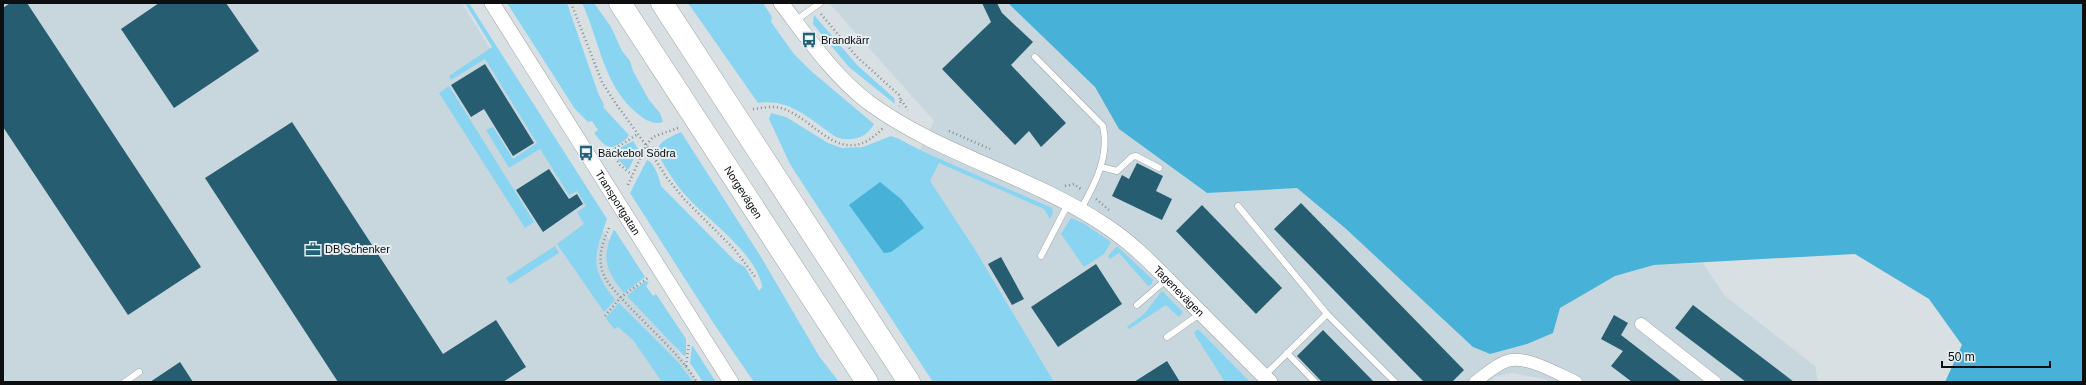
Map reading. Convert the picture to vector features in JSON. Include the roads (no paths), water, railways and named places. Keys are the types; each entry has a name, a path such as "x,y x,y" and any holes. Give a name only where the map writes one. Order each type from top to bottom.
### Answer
{"highway":[{"name":"Norgevägen","path":"620,3 867,382"},
{"path":"662,3 909,382"}],"street":[{"name":"Transportgatan","path":"492,3 731,382"},
{"name":"Tagenevägen","path":"781,3 828,64 854,90 891,118 947,148 1075,206 1117,233 1167,279 1267,379"},
{"path":"1641,324 1715,382"},
{"path":"1475,382 1496,367 1508,361 1540,365 1576,382"}],"lane":[{"path":"795,21 817,5"},
{"path":"1035,57 1104,126 1106,137 1101,167 1091,191 1075,206 1041,256"},
{"path":"1101,167 1118,171 1132,157 1136,156 1159,168"},
{"path":"1238,206 1326,314 1395,382"},
{"path":"1137,305 1167,279"},
{"path":"1167,337 1201,313"},
{"path":"1267,379 1287,353 1326,314"},
{"path":"1287,353 1315,382"},
{"path":"125,382 139,372"}],"place":[{"name":"Brandkärr","path":"809,40"},
{"name":"Bäckebol Södra","path":"586,153"},
{"name":"DB Schenker","path":"313,249"}]}
